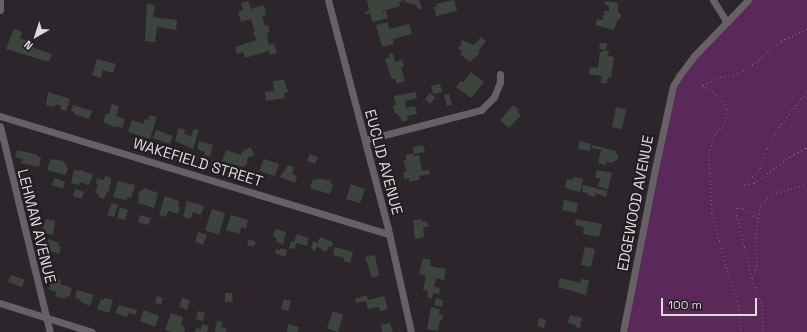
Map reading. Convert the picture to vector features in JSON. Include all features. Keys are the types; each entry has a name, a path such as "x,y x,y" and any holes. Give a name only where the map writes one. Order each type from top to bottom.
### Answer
{"street":[{"path":"0,0 0,10"},
{"name":"EUCLID AVENUE","path":"328,0 389,234 411,332"},
{"path":"713,0 727,22"},
{"name":"EDGEWOOD AVENUE","path":"623,332 667,109 677,80 694,56 748,0"},
{"path":"365,140 481,110 494,97 500,82 500,74"},
{"name":"WAKEFIELD STREET","path":"0,116 389,234"},
{"name":"LEHMAN AVENUE","path":"0,126 50,332"},
{"path":"0,303 92,332"}],"path":[{"path":"741,332 739,305 729,278 712,213 709,152 714,137 725,121 727,109 720,97 702,85 720,77 746,70 777,44 807,29"},
{"path":"807,92 777,130 767,148 759,171 744,184 745,186 754,183 794,154 807,147"},
{"path":"752,279 757,266 757,218 761,204 765,198 776,192 807,184"},
{"path":"757,218 742,208 737,208 736,211 752,279 762,305 763,332"}],"shaded area":[{"path":"749,0 807,0 807,332 624,332 679,76"}],"building":[{"path":"367,0 402,0 403,2 399,2 400,6 382,11 386,11 388,18 373,22 370,15 372,13 365,14 365,12 369,11"},
{"path":"405,0 419,0 422,8 419,10 416,5 404,2"},
{"path":"454,0 457,11 436,16 434,7 437,7 436,4"},
{"path":"248,1 251,9 264,5 266,15 262,16 265,26 268,25 270,32 267,33 267,38 269,45 274,44 277,53 270,55 269,51 245,58 243,52 237,54 235,47 257,40 253,33 255,32 251,19 241,22 238,12 243,10 241,3"},
{"path":"605,1 618,3 618,13 621,13 620,20 618,19 614,30 596,25 597,19 603,20 604,11 609,11 609,6 605,5"},
{"path":"147,4 155,5 153,17 177,20 176,30 157,27 155,42 145,41"},
{"path":"388,22 389,29 409,24 412,34 393,39 394,44 382,47 376,25"},
{"path":"14,29 22,32 20,38 32,43 34,48 52,54 49,62 6,49"},
{"path":"481,37 486,41 479,50 479,54 470,62 460,54 462,52 458,48 462,44 460,43 462,40 474,45"},
{"path":"600,43 607,43 606,50 599,49"},
{"path":"603,50 609,51 608,56 614,57 611,77 608,77 607,83 601,83 602,76 589,74 590,67 598,68 600,52 603,52"},
{"path":"393,53 395,62 402,60 404,66 401,67 405,81 397,84 395,78 392,79 385,59 390,57 389,54"},
{"path":"97,59 116,64 113,73 103,70 101,78 92,75"},
{"path":"471,72 484,82 471,98 456,87 461,81 463,82"},
{"path":"284,80 288,92 284,93 285,98 266,101 265,92 274,91 273,81"},
{"path":"440,84 442,92 433,94 431,86"},
{"path":"48,92 70,99 66,111 60,109 61,106 56,104 55,107 46,105"},
{"path":"416,92 417,98 405,101 406,108 415,106 417,114 407,116 408,120 402,122 400,116 398,116 398,113 395,114 393,106 396,105 394,96"},
{"path":"430,93 435,98 430,104 425,99"},
{"path":"449,94 452,105 447,106 444,95"},
{"path":"112,104 119,106 116,116 125,119 122,128 114,127 103,122 106,114 109,114"},
{"path":"73,105 92,111 89,119 74,114 75,112 71,111"},
{"path":"513,105 519,110 517,112 521,115 509,128 500,120"},
{"path":"616,107 626,109 622,129 612,127"},
{"path":"150,115 157,117 150,139 128,132 132,120 143,124 145,119 148,120"},
{"path":"179,128 185,130 184,134 191,136 194,129 199,130 193,149 175,141"},
{"path":"156,130 173,136 170,144 153,138"},
{"path":"199,141 213,145 210,156 204,155 205,152 197,149"},
{"path":"579,141 591,144 590,151 578,149"},
{"path":"423,145 425,152 414,154 413,147"},
{"path":"592,145 616,151 615,154 618,154 617,161 613,161 613,163 606,162 606,165 598,163 601,150 592,148"},
{"path":"250,147 255,155 248,158 246,166 244,165 243,167 222,161 226,150 241,155 242,152"},
{"path":"17,150 38,155 37,156 41,158 39,167 21,163 23,159 15,157"},
{"path":"413,153 413,156 419,155 422,171 429,170 430,174 419,176 420,180 409,182 409,178 404,179 403,172 407,171 403,160 406,160 406,155"},
{"path":"310,154 318,157 315,164 307,161"},
{"path":"51,159 64,161 64,163 67,164 66,167 68,168 66,175 47,170"},
{"path":"264,159 279,164 275,176 259,171"},
{"path":"288,165 294,167 292,174 297,176 295,183 280,177"},
{"path":"74,170 81,170 93,175 89,185 80,182 79,185 71,183"},
{"path":"597,170 612,173 608,189 598,187 600,178 595,178"},
{"path":"105,176 111,178 109,192 107,192 104,199 98,197 99,194 95,193 98,185 96,183 97,178 104,180"},
{"path":"573,177 583,179 580,192 565,188 567,179 573,180"},
{"path":"54,178 65,182 63,189 52,185"},
{"path":"318,178 331,181 331,184 333,185 330,194 310,188 313,179 317,180"},
{"path":"118,181 135,185 131,198 127,197 126,200 113,197"},
{"path":"32,182 35,195 27,197 24,184"},
{"path":"351,184 365,189 360,203 346,199"},
{"path":"583,185 607,191 606,197 595,193 595,197 587,195 588,193 582,192"},
{"path":"144,188 158,193 154,208 138,203 139,191 142,191"},
{"path":"75,189 84,192 82,199 73,196"},
{"path":"165,196 179,201 178,206 180,207 178,214 168,211 166,217 159,215"},
{"path":"564,200 578,203 576,213 562,210"},
{"path":"187,201 204,206 201,215 193,212 191,219 183,217"},
{"path":"112,203 118,205 114,217 107,215"},
{"path":"120,207 128,210 125,220 117,218"},
{"path":"212,209 225,213 219,235 205,230"},
{"path":"140,215 151,218 148,225 138,222"},
{"path":"231,215 248,220 246,229 241,227 240,234 226,230"},
{"path":"46,219 55,221 53,235 43,232 43,226"},
{"path":"422,219 422,222 427,221 428,227 423,227 424,237 415,239 413,220"},
{"path":"576,219 602,224 599,237 583,234 584,227 575,225"},
{"path":"275,229 286,232 283,244 276,242 277,238 273,237"},
{"path":"198,232 207,235 203,245 195,242"},
{"path":"297,234 309,238 307,246 296,243 295,249 289,248 291,241 294,242"},
{"path":"320,237 333,242 332,247 329,246 326,252 317,246 315,251 311,249 313,241 318,243"},
{"path":"48,239 59,243 58,246 61,247 59,254 47,250"},
{"path":"249,239 256,242 254,247 247,245"},
{"path":"335,247 353,252 350,263 344,261 344,258 333,255"},
{"path":"585,247 595,249 591,267 581,265"},
{"path":"280,248 287,250 285,257 275,253 276,249 280,250"},
{"path":"375,255 379,276 372,278 365,257"},
{"path":"423,258 431,260 430,266 446,269 444,280 436,278 434,287 440,288 439,294 433,293 432,299 427,297 428,291 423,290 426,276 419,274"},
{"path":"11,275 25,280 22,287 8,282"},
{"path":"53,277 61,280 60,284 72,288 69,297 66,296 65,299 55,296 57,292 49,289"},
{"path":"560,278 581,283 581,279 589,280 586,295 558,287"},
{"path":"77,290 94,295 90,306 75,298"},
{"path":"225,293 232,293 233,302 225,302"},
{"path":"367,295 368,300 384,296 388,309 380,311 379,307 368,309 366,301 356,303 355,299"},
{"path":"157,296 163,298 161,305 155,303"},
{"path":"104,298 113,300 109,313 97,309 101,299 104,300"},
{"path":"182,298 190,300 187,310 179,307"},
{"path":"436,298 443,300 442,307 434,305"},
{"path":"284,299 291,301 288,311 281,309"},
{"path":"119,305 137,310 135,315 128,313 127,317 115,313"},
{"path":"431,307 440,309 439,314 443,315 442,321 440,320 438,331 427,329"},
{"path":"144,310 159,316 155,327 140,321"},
{"path":"198,311 205,313 203,321 196,319"},
{"path":"333,311 343,315 338,332 327,328"},
{"path":"171,313 183,317 181,324 185,328 184,332 172,332 165,330"},
{"path":"570,315 582,318 580,328 576,327 576,325 568,323"},
{"path":"539,318 546,320 544,328 537,326"},
{"path":"217,321 223,322 221,327 227,329 226,332 215,332"},
{"path":"390,323 393,332 382,332 381,325"},
{"path":"202,324 209,326 207,332 195,332 196,328 201,329"},
{"path":"288,324 299,327 297,332 287,332"}]}
